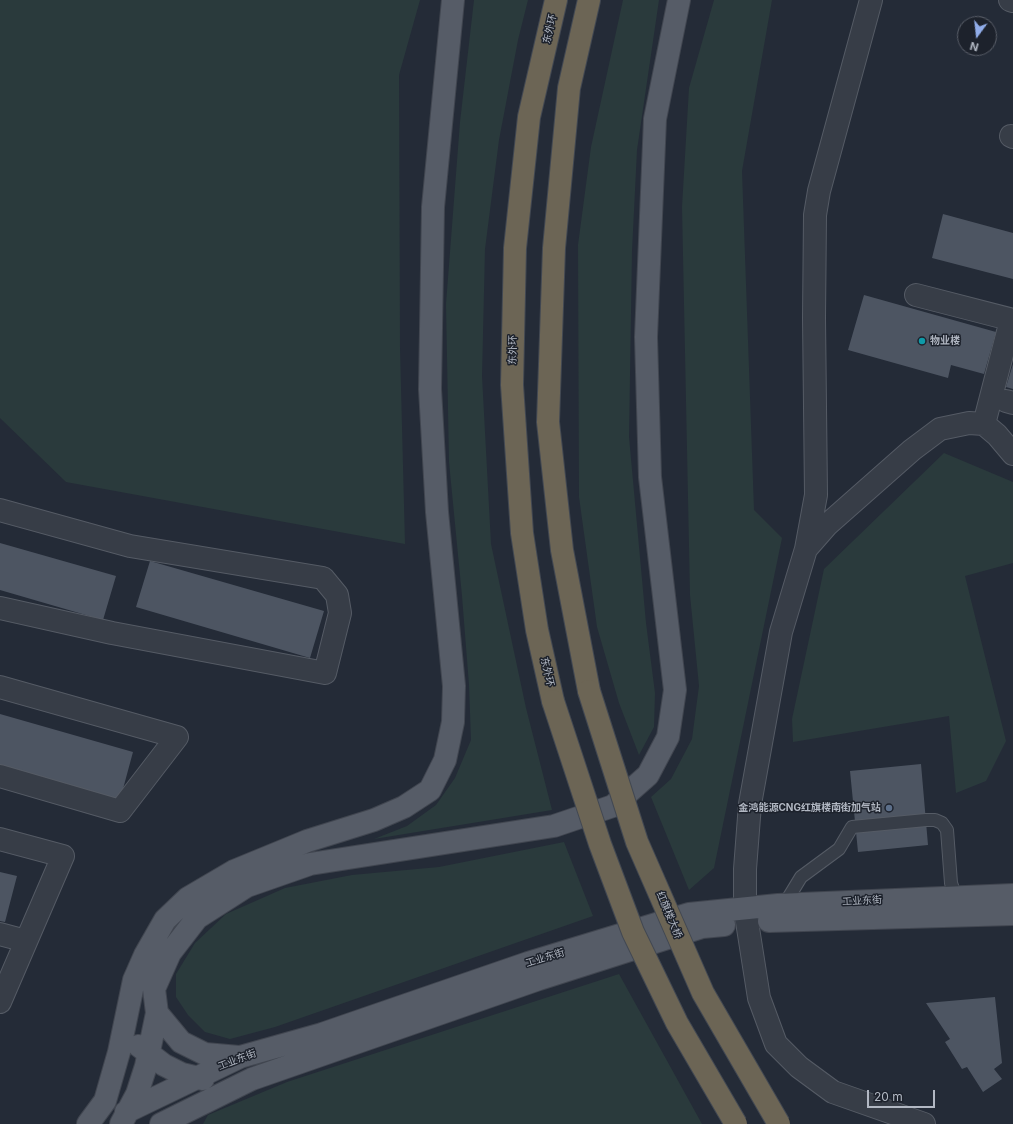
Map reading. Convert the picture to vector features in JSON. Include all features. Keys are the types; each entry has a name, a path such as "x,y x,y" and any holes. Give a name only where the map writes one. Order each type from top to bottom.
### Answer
{"highway":[{"name":"东外环","path":"556,0 528,125 515,248 512,385 522,533 537,630 553,701 600,844 633,932 677,1023 736,1124"},
{"name":"红旗楼大桥","path":"589,0 569,88 554,240 548,422 562,550 589,691 637,842 703,993 779,1124"}],"main road":[{"path":"88,1124 105,1101 126,1022 134,980 145,956 166,920 188,898 234,871 307,841 374,820 404,806 430,790 445,760 453,722 454,686 437,512 430,389 433,207 453,0"},
{"path":"126,1117 137,1094 149,1055 157,1013 154,989 170,953 197,918 247,886 310,864 554,826 613,806 648,775 668,737 675,690 650,477 646,337 655,119 679,0"},
{"name":"工业东街","path":"161,1124 252,1079 539,979 702,927 784,905 1013,895"},
{"name":"工业东街","path":"100,1124 126,1117 240,1057 322,1034 528,963 690,914 746,916 782,920 1013,914"},
{"path":"157,1013 181,1042 205,1054 240,1057"},
{"path":"126,1022 136,1043 149,1055 182,1074 252,1079"},
{"path":"161,1124 180,1097 204,1075"},
{"path":"183,1124 199,1104"}],"street":[{"path":"871,0 819,191 815,215 814,318 816,495 806,549 781,632 750,804 745,869 746,916 759,998 776,1044 799,1067 833,1092 924,1124"},
{"path":"916,295 1012,320 984,424"},
{"path":"806,549 827,525 912,450 940,429 969,423 984,424 997,435 1013,454"},
{"path":"0,510 130,546 323,578 337,595 340,613 325,673 112,633 0,608"},
{"path":"0,687 177,738 120,811 0,776"},
{"path":"0,839 63,856 0,1002"},
{"path":"0,934 26,941"}],"lane":[{"path":"784,905 801,877 839,849 852,827 926,820 935,820 942,823 947,830 951,883 954,892 962,897"}],"shaded area":[{"path":"0,0 420,0 399,75 400,348 405,544 66,482 0,418"},
{"path":"474,0 528,0 518,40 499,140 485,249 482,376 491,544 526,708 552,810 374,839 407,826 436,805 455,778 471,740 469,685 462,596 449,462 446,304 460,122"},
{"path":"623,0 659,0 637,150 632,251 629,437 646,623 655,693 654,727 639,755 619,703 597,627 579,497 578,245 591,147"},
{"path":"714,0 772,0 742,171 754,510 782,538 714,868 689,890 651,797 671,779 692,739 699,686 690,595 682,207 689,88"},
{"path":"944,453 1013,482 1013,563 965,576 1006,741 986,781 956,793 949,716 793,742 792,719 824,569"},
{"path":"564,842 593,916 275,1027 230,1039 205,1032 188,1015 176,997 176,974 195,943 226,914 285,888 352,875 439,867"},
{"path":"619,974 702,1124 203,1124 208,1115 287,1082"}],"building":[{"path":"943,214 1013,233 1013,279 932,258"},
{"name":"物业楼","path":"864,295 996,332 984,374 951,365 948,378 848,350"},
{"path":"1013,364 1013,389 1006,387"},
{"path":"0,543 116,576 103,620 0,590"},
{"path":"150,561 324,611 310,658 136,607"},
{"path":"0,714 133,752 120,800 0,765"},
{"path":"921,764 928,845 858,852 850,771"},
{"path":"0,872 17,876 5,922 0,921"},
{"path":"995,997 1002,1063 994,1069 1002,1079 983,1092 967,1067 962,1069 945,1042 950,1039 926,1003"}],"place":[{"name":"物业楼","path":"922,341"},
{"name":"金鸿能源CNG红旗楼南街加气站","path":"889,808"}]}
